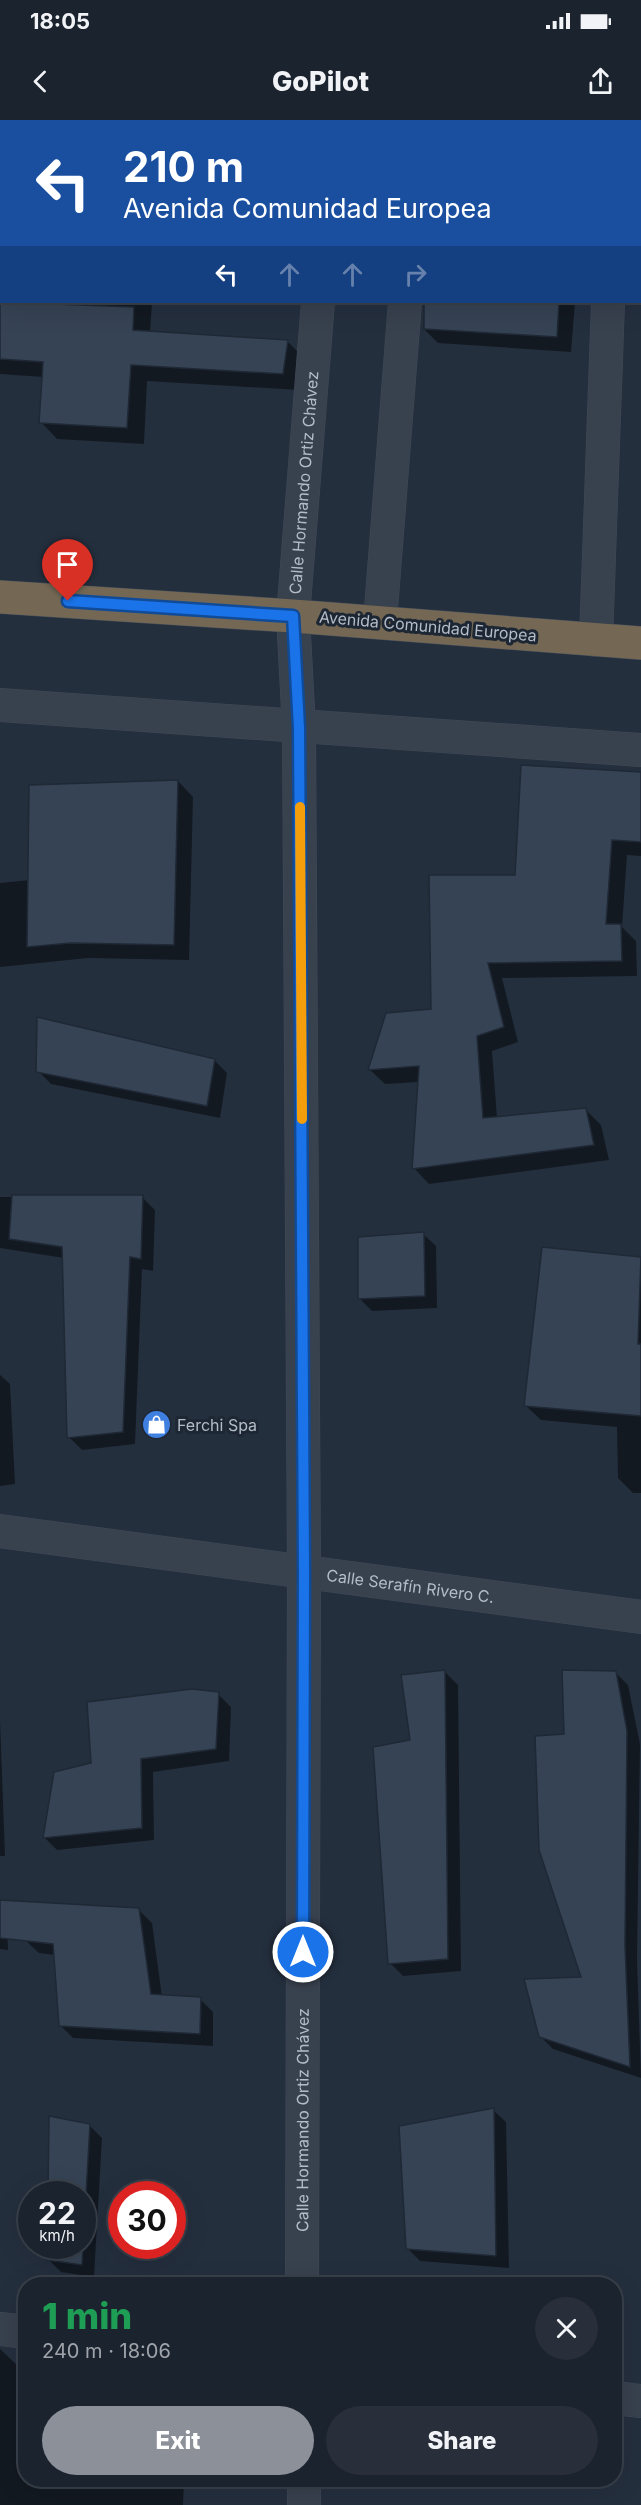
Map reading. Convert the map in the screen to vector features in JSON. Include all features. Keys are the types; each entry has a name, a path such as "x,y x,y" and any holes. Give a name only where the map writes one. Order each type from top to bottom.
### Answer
{"highway":[{"name":"Avenida Comunidad Europea","path":"0,597 380,622 641,643"}],"street":[{"name":"Calle Hormando Ortiz Chávez","path":"302,2277 304,1572 299,728 293,616 318,303"},
{"path":"380,622 405,303"},
{"path":"596,640 608,303"},
{"path":"0,705 299,728 641,750"},
{"name":"Calle Serafín Rivero C.","path":"0,1531 641,1617"},
{"path":"0,2329 18,2331"},
{"path":"622,2399 641,2401"},
{"path":"304,2487 304,2505"}],"building":[{"path":"0,303 134,307 133,330 288,340 283,374 131,365 127,428 39,423 43,362 0,359"},
{"path":"424,303 559,303 557,337 424,329"},
{"path":"521,765 641,772 641,842 612,840 606,924 621,924 622,961 488,963 504,1027 477,1036 483,1118 586,1108 594,1145 412,1169 419,1066 368,1070 386,1013 431,1009 429,875 515,875"},
{"path":"178,780 174,945 71,943 27,947 29,785"},
{"path":"37,1017 215,1059 207,1106 36,1072"},
{"path":"12,1195 143,1195 141,1259 130,1257 123,1432 67,1438 62,1247 9,1239"},
{"path":"424,1232 425,1296 358,1299 358,1237"},
{"path":"542,1247 641,1257 638,1344 641,1344 641,1416 524,1406"},
{"path":"445,1670 448,1959 388,1964 373,1747 410,1740 401,1675"},
{"path":"562,1670 616,1671 627,1731 625,1946 630,2067 539,2037 524,1979 581,1977 539,1850 535,1736 564,1734"},
{"path":"192,1689 219,1692 216,1749 141,1759 142,1828 43,1838 54,1772 91,1763 87,1702"},
{"path":"0,1900 139,1908 151,1994 201,1997 200,2034 59,2026 53,1944 0,1938"},
{"path":"494,2108 496,2256 406,2249 399,2126"},
{"path":"49,2116 90,2124 87,2181 48,2181"},
{"path":"82,2259 82,2265 47,2260"}],"slow traffic":[{"path":"300,807 302,1119"}],"place":[{"name":"Ferchi Spa","path":"156,1425"}],"route":[{"path":"68,601 293,616 299,728 304,1572 303,1952"}]}
